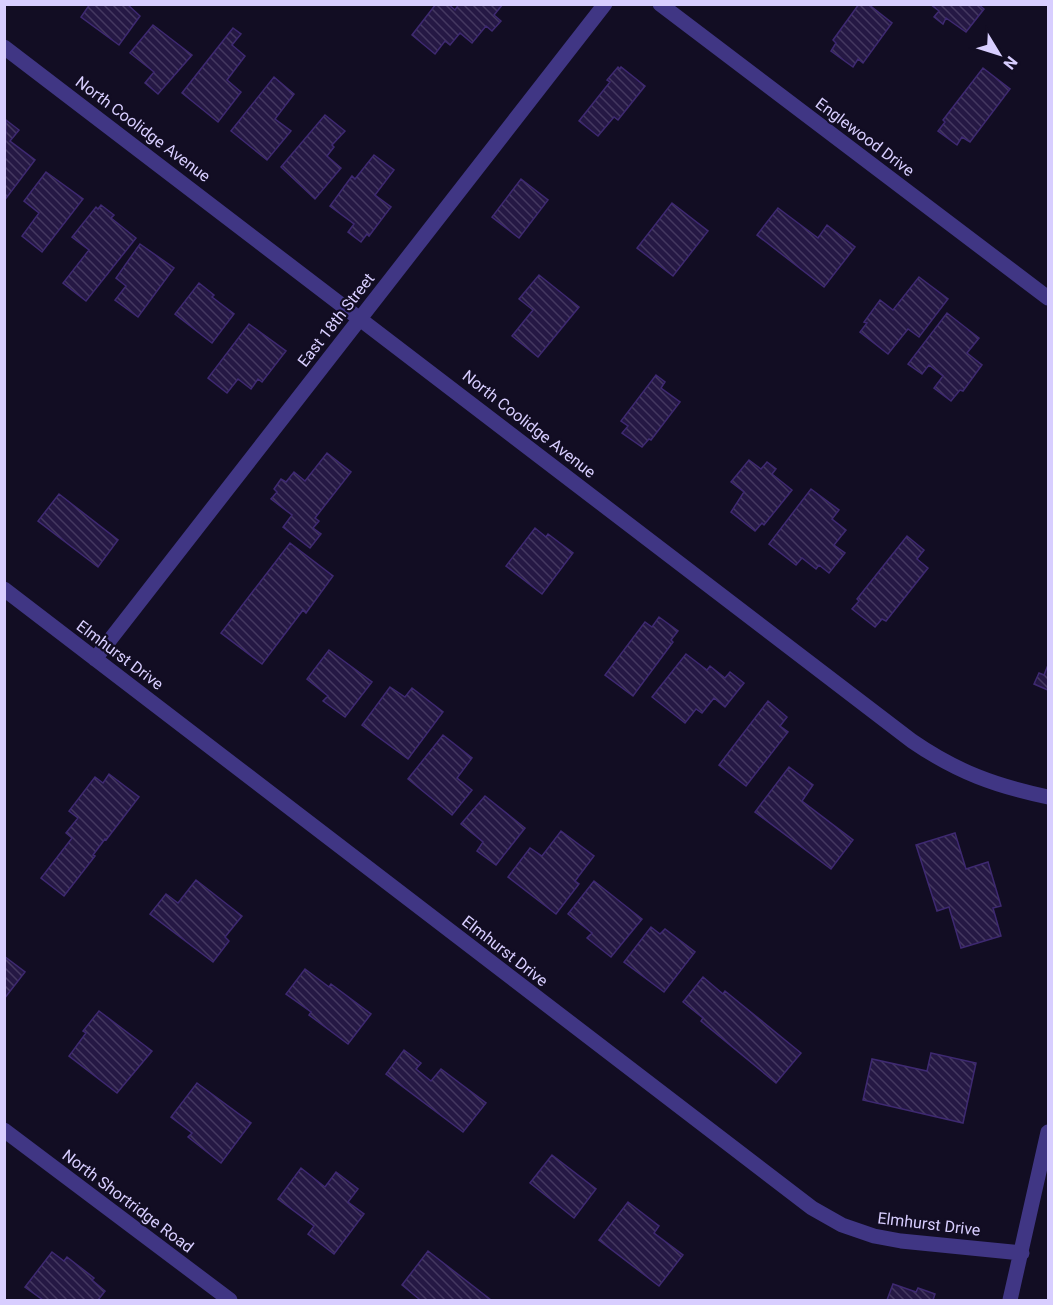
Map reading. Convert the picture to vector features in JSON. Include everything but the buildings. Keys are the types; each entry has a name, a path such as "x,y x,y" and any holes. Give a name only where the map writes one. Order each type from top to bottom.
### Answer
{"street":[{"name":"East 18th Street","path":"96,658 605,4"},
{"name":"Englewood Drive","path":"660,4 1048,298"},
{"name":"North Coolidge Avenue","path":"4,47 912,741 939,759 977,777 1006,788 1048,797"},
{"name":"Elmhurst Drive","path":"4,589 812,1209 842,1225 874,1236 1022,1253"},
{"name":"North Shortridge Road","path":"4,1130 230,1300"},
{"path":"1010,1300 1048,1132"}]}
